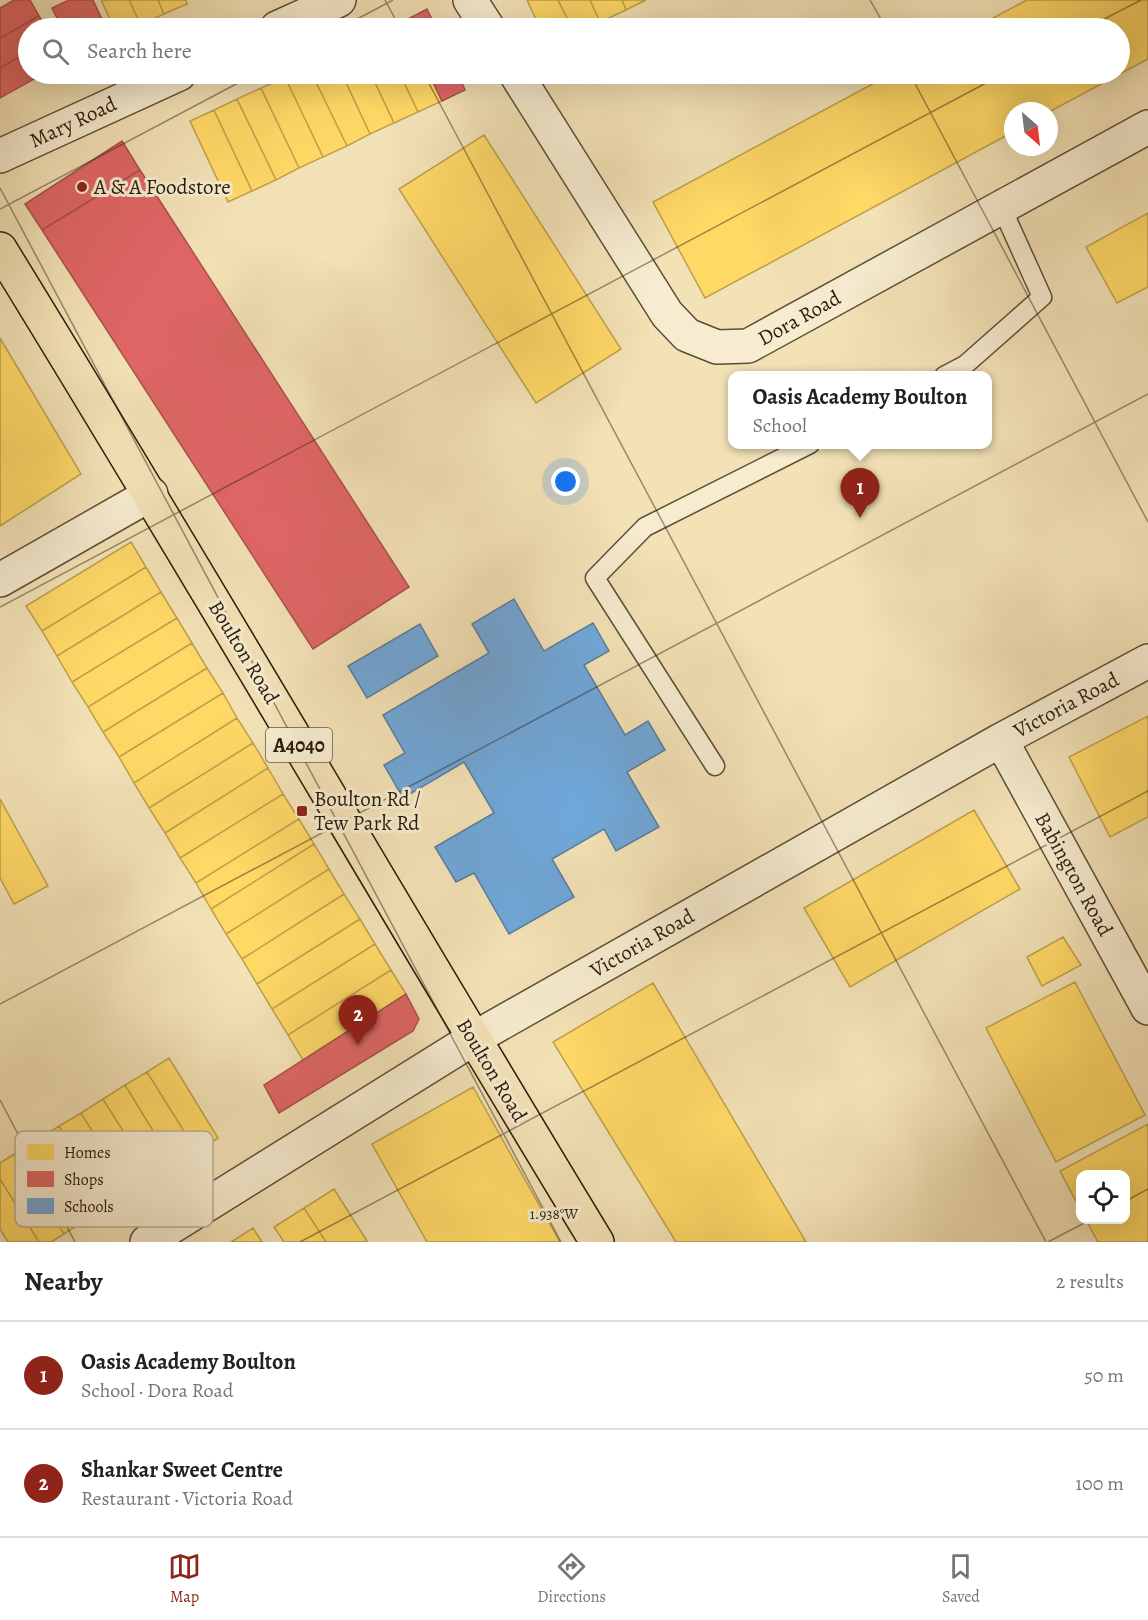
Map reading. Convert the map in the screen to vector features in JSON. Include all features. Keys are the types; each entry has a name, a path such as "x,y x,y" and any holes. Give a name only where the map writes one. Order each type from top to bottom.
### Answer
{"main road":[{"name":"Boulton Road","path":"0,249 151,494 473,1039 597,1242"}],"street":[{"path":"299,18 339,0"},
{"path":"470,0 482,18"},
{"name":"Mary Road","path":"0,156 157,84"},
{"name":"Dora Road","path":"522,84 667,314 687,335 717,347 748,346 1148,127"},
{"path":"0,580 151,494"},
{"name":"Victoria Road","path":"213,1201 473,1039 1001,740 1148,661"},
{"name":"Babington Road","path":"1001,740 1148,1008"},
{"name":"Victoria Road","path":"147,1242 171,1227"}],"lane":[{"path":"952,371 965,365 1042,297 1001,206"},
{"path":"715,765 596,578 645,527 800,449"}],"building: Homes":[{"path":"101,0 129,0 138,18 109,18"},
{"path":"129,0 158,0 164,14 156,18 138,18"},
{"path":"158,0 186,0 187,4 164,14"},
{"path":"527,0 558,0 567,18 535,18"},
{"path":"558,0 590,0 598,18 567,18"},
{"path":"590,0 622,0 626,10 609,18 598,18"},
{"path":"622,0 646,0 626,10"},
{"path":"1027,0 1148,0 1148,59 1130,69 1130,18 993,18"},
{"path":"270,84 288,84 323,157 299,168 261,88"},
{"path":"288,84 317,84 347,146 323,157"},
{"path":"317,84 347,84 370,134 347,146"},
{"path":"347,84 376,84 394,123 370,134"},
{"path":"376,84 405,84 418,112 394,123"},
{"path":"405,84 434,84 442,101 418,112"},
{"path":"872,84 1101,84 1058,107 1058,102 1004,102 1004,137 705,298 653,202"},
{"path":"261,88 299,168 276,180 237,99"},
{"path":"237,99 276,180 252,191 214,110"},
{"path":"214,110 252,191 228,202 190,121"},
{"path":"484,135 621,349 536,403 399,189"},
{"path":"1148,213 1148,287 1117,303 1086,247"},
{"path":"0,338 81,474 0,526"},
{"path":"131,542 146,567 42,631 26,606"},
{"path":"146,567 161,592 57,656 42,631"},
{"path":"161,592 177,618 72,682 57,656"},
{"path":"177,618 192,643 88,707 72,682"},
{"path":"192,643 207,668 103,732 88,707"},
{"path":"207,668 223,693 119,757 103,732"},
{"path":"223,693 237,718 134,783 119,757"},
{"path":"1148,716 1148,817 1110,837 1069,757"},
{"path":"237,718 253,743 149,808 134,783"},
{"path":"253,743 268,768 165,833 149,808"},
{"path":"268,768 283,794 180,858 165,833"},
{"path":"283,794 299,819 196,883 180,858"},
{"path":"0,799 48,886 14,904 0,878"},
{"path":"974,810 1020,889 850,987 804,908"},
{"path":"299,819 314,844 211,909 196,883"},
{"path":"314,844 329,869 226,934 211,909"},
{"path":"329,869 344,894 242,959 226,934"},
{"path":"344,894 360,919 257,984 242,959"},
{"path":"360,919 375,944 272,1009 257,984"},
{"path":"1063,937 1081,965 1042,986 1027,957"},
{"path":"375,944 391,970 288,1035 272,1009"},
{"path":"391,970 406,994 303,1060 288,1035"},
{"path":"1075,982 1145,1115 1056,1162 986,1028"},
{"path":"653,983 806,1242 676,1242 553,1042"},
{"path":"169,1058 218,1138 213,1141 213,1131 184,1131 147,1072"},
{"path":"147,1072 184,1131 153,1131 125,1085"},
{"path":"125,1085 153,1131 123,1131 103,1099"},
{"path":"473,1087 560,1242 427,1242 372,1144"},
{"path":"103,1099 123,1131 92,1131 81,1113"},
{"path":"81,1113 92,1131 62,1131 59,1126"},
{"path":"1148,1124 1148,1242 1098,1242 1088,1224 1130,1224 1130,1170 1076,1170 1076,1201 1060,1171"},
{"path":"59,1126 62,1131 51,1131"},
{"path":"14,1154 15,1156 15,1203 0,1179 0,1163"},
{"path":"0,1179 15,1203 15,1227 30,1227 39,1242 8,1242 0,1229"},
{"path":"334,1189 366,1242 326,1242 304,1208"},
{"path":"304,1208 326,1242 284,1242 274,1227"},
{"path":"30,1227 60,1227 64,1234 51,1242 39,1242"},
{"path":"60,1227 75,1227 64,1234"},
{"path":"253,1228 262,1242 231,1242"}],"building: Shops":[{"path":"14,0 30,0 39,16 18,18 18,28 0,38 0,8"},
{"path":"69,0 93,0 101,18 57,18 52,8"},
{"path":"427,9 431,18 410,18"},
{"path":"18,28 18,58 0,68 0,38"},
{"path":"18,58 18,84 25,84 0,98 0,68"},
{"path":"434,84 462,84 465,90 442,101"},
{"name":"A & A Foodstore","path":"122,141 140,170 42,230 25,204"},
{"path":"140,170 409,587 313,649 42,230"},
{"path":"406,994 419,1019 413,1031 279,1113 264,1085"}],"building: Schools":[{"path":"514,599 544,651 593,623 609,651 584,665 625,735 648,721 665,750 627,772 659,827 616,851 604,829 552,859 574,897 509,934 474,873 456,882 435,847 494,813 464,762 403,798 384,765 405,753 383,715 489,653 472,624"},
{"path":"420,624 438,656 367,698 348,666"}],"place":[{"name":"A & A Foodstore","path":"82,187"},
{"name":"Oasis Academy Boulton","path":"860,518"},
{"name":"Boulton Rd / Tew Park Rd","path":"302,811"},
{"name":"Shankar Sweet Centre","path":"358,1045"}]}
